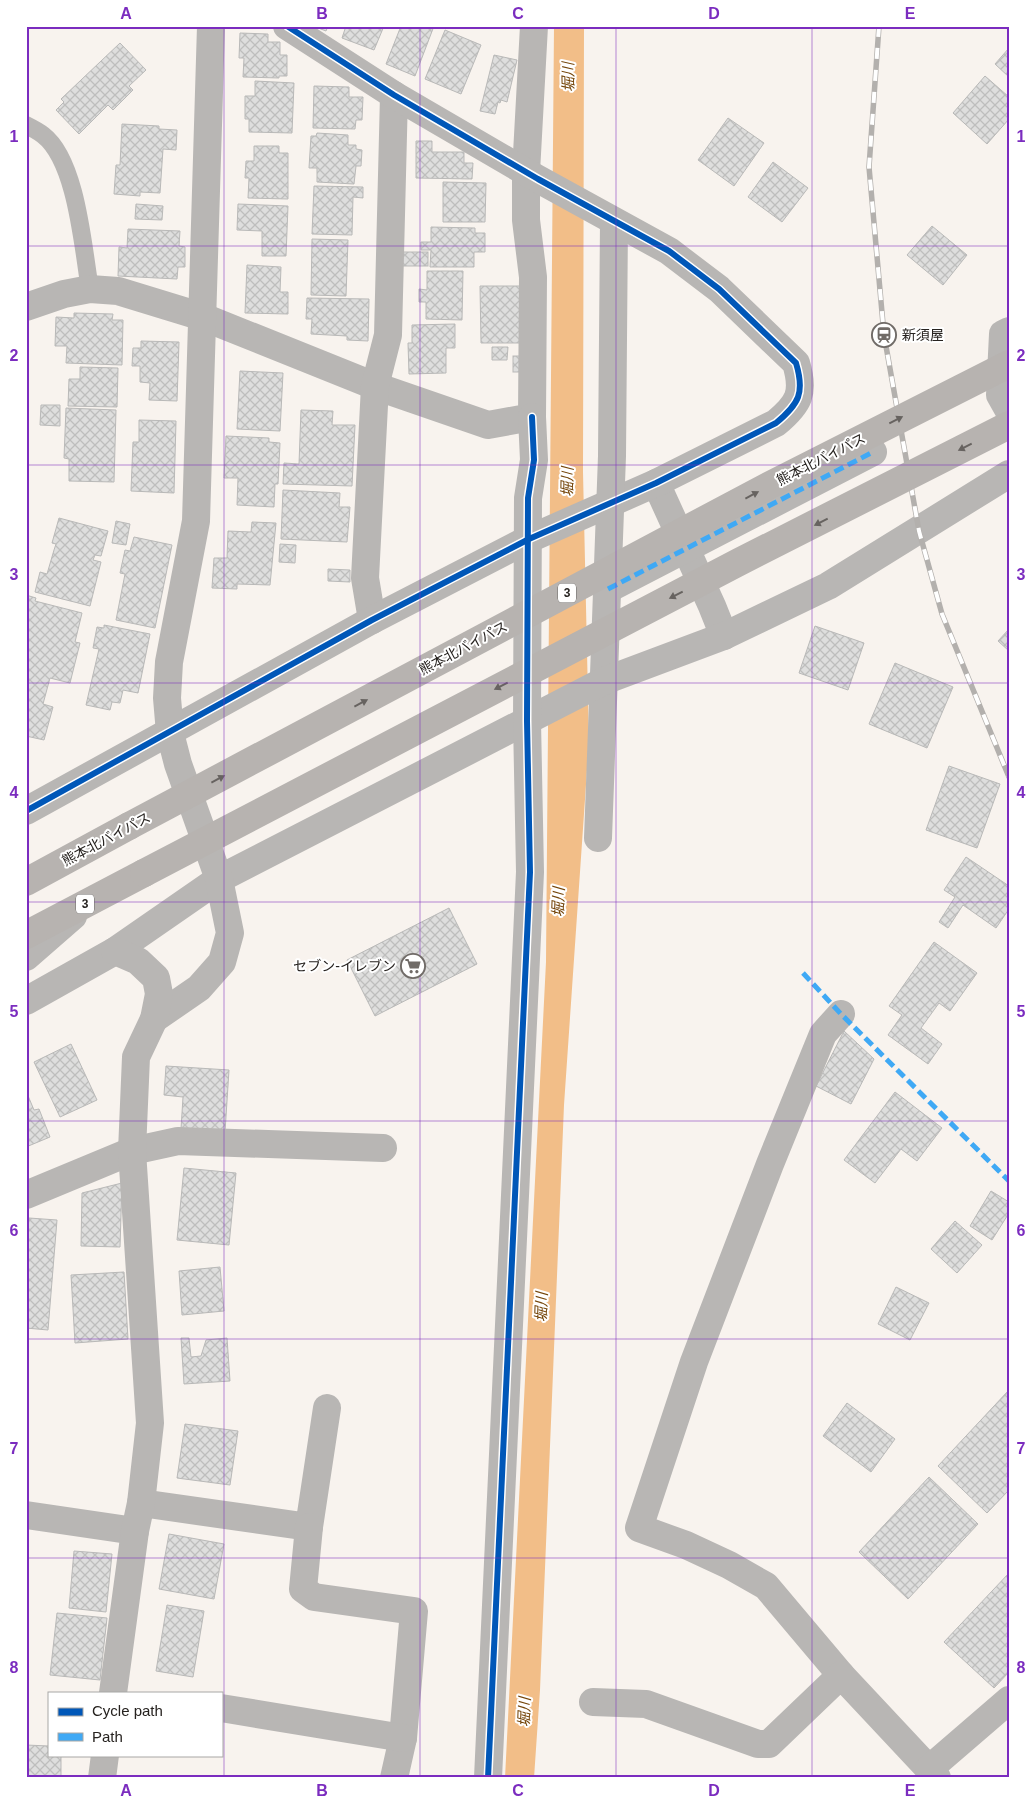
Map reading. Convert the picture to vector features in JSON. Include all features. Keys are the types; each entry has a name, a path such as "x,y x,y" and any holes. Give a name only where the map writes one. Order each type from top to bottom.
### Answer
{"highway":[{"name":"熊本北バイパス","path":"26,882 770,486 1009,364"},
{"name":"3","path":"26,935 713,576 1009,425"}],"street":[{"path":"154,1019 199,988 222,962 230,933 218,879 178,764 170,733 167,698 169,662 196,520 211,26"},
{"path":"26,812 372,620 537,535 656,483 776,423 791,410 799,396 800,379 796,363 719,289 669,251 532,176 394,95 287,26"},
{"path":"488,1778 530,872 537,535 528,498 534,460 532,417 532,277 526,220 532,176 534,26"},
{"path":"372,620 365,578 375,386 388,335 394,95"},
{"path":"598,838 601,683 608,589 608,218"},
{"path":"26,307 64,294 90,290 118,291 203,317 375,386 488,425 532,417"},
{"path":"1009,331 1003,334 1000,396 1009,412"},
{"path":"608,589 873,452"},
{"path":"26,1001 115,951 218,879 601,683 724,636 828,586 1009,474"},
{"path":"656,483 724,636"},
{"path":"26,871 75,855"},
{"path":"26,957 91,901"},
{"path":"115,951 138,961 156,978 159,994 154,1019 136,1057 132,1151 150,1423 141,1503 135,1531 118,1692"},
{"path":"841,1014 823,1034 770,1164 694,1362 639,1528 686,1545 729,1565 766,1586 841,1675 933,1773 1009,1700"},
{"path":"26,1195 132,1151 178,1141 384,1148"},
{"path":"327,1408 309,1527 302,1589 314,1597 414,1611 403,1738 394,1778"},
{"path":"141,1503 309,1527"},
{"path":"26,1514 135,1531"},
{"path":"592,1702 646,1704 758,1744 770,1744 841,1675"},
{"path":"222,1708 403,1738"},
{"path":"102,1778 105,1756"}],"lane":[{"path":"26,125 44,136 62,160 73,188 90,290"}],"water":[{"name":"堀川","path":"554,26 584,26 583,472 589,741 564,1105 540,1690 534,1778 505,1778 546,962"}],"building":[{"path":"313,26 328,26 326,31"},
{"path":"346,26 384,26 374,50 342,38"},
{"path":"401,26 434,26 415,76 386,64"},
{"path":"445,30 481,45 461,94 425,79"},
{"path":"240,33 268,34 268,42 280,42 280,55 287,55 287,76 279,76 279,78 243,77 244,58 239,58"},
{"path":"120,43 146,70 129,86 133,90 113,110 108,105 79,134 56,110 64,102 61,99"},
{"path":"1009,48 1009,77 995,64"},
{"path":"494,55 517,60 507,102 501,100 500,103 498,102 495,114 480,111"},
{"path":"985,76 1009,97 1009,119 987,144 953,113"},
{"path":"255,81 294,83 292,133 249,132 249,119 245,119 245,96 255,96"},
{"path":"314,86 349,87 349,97 363,97 362,120 356,120 355,129 313,128"},
{"path":"728,118 764,143 734,186 698,160"},
{"path":"122,124 159,126 159,129 177,130 176,150 163,149 160,193 140,192 140,196 114,194 116,165 120,165"},
{"path":"317,133 348,135 348,145 356,145 356,149 362,150 361,166 356,166 354,184 317,182 317,168 309,168 311,136 316,136"},
{"path":"416,141 432,141 432,152 464,152 464,163 473,163 472,179 416,178"},
{"path":"254,146 279,146 279,153 288,153 288,199 248,198 249,178 245,178 246,161 254,161"},
{"path":"773,162 808,188 782,222 748,197"},
{"path":"443,182 486,183 485,222 443,222"},
{"path":"314,186 363,187 363,198 353,197 352,235 312,234"},
{"path":"136,204 163,206 162,220 135,219"},
{"path":"238,204 288,206 286,256 262,256 262,231 237,230"},
{"path":"932,226 967,255 943,285 907,255"},
{"path":"431,227 475,228 475,233 485,233 485,252 474,252 474,267 430,267 431,250 421,250 421,242 431,242"},
{"path":"128,229 180,231 179,246 185,247 185,267 178,267 177,279 118,276 119,247 127,248"},
{"path":"312,239 348,240 346,296 311,295"},
{"path":"400,252 428,252 428,266 400,266"},
{"path":"247,265 281,267 280,292 288,292 288,314 245,313"},
{"path":"427,271 463,271 462,320 426,319 426,302 419,302 419,289 427,290"},
{"path":"480,286 521,286 522,343 481,343"},
{"path":"307,298 369,299 368,341 347,340 347,336 311,334 312,319 306,319"},
{"path":"74,313 113,314 112,320 123,320 122,365 66,363 67,346 55,346 56,317 74,318"},
{"path":"455,324 455,348 446,348 446,373 409,374 408,343 412,343 412,325"},
{"path":"141,341 179,342 177,401 149,400 150,383 140,382 140,366 132,366 133,348 141,348"},
{"path":"492,347 508,347 507,360 492,360"},
{"path":"513,356 521,356 521,372 513,372"},
{"path":"80,367 118,368 117,407 68,406 69,379 80,379"},
{"path":"240,371 283,373 280,431 237,429"},
{"path":"41,405 60,405 60,426 40,425"},
{"path":"66,408 116,410 114,482 69,481 69,459 64,458"},
{"path":"301,410 333,411 332,425 355,425 352,486 283,484 284,463 299,464"},
{"path":"139,420 176,421 174,493 131,491 133,442 139,442"},
{"path":"226,436 269,438 269,442 280,443 278,484 275,484 274,507 237,505 238,478 224,478"},
{"path":"283,490 340,493 339,507 350,507 347,542 281,539"},
{"path":"59,518 108,531 101,556 95,555 93,560 101,562 90,606 35,592 40,572 47,574 56,544 52,543"},
{"path":"116,521 130,524 126,545 112,543"},
{"path":"252,522 276,523 270,585 237,584 237,589 212,588 214,558 227,558 228,531 251,532"},
{"path":"134,537 172,545 155,628 116,620 125,574 120,573 125,550 130,551"},
{"path":"280,544 296,545 295,563 279,562"},
{"path":"328,569 350,570 350,582 328,581"},
{"path":"26,595 36,598 35,601 82,613 75,642 80,643 70,683 50,678 43,704 53,707 44,740 26,736"},
{"path":"104,625 150,634 138,693 123,690 120,703 112,702 110,710 86,705 99,649 93,648 97,627 104,628"},
{"path":"815,626 864,643 848,690 799,673"},
{"path":"1009,629 1009,651 998,641"},
{"path":"895,663 953,687 927,748 869,724"},
{"path":"949,766 1000,784 977,848 926,830"},
{"path":"966,857 1009,886 1009,909 996,928 963,905 948,928 939,922 955,897 944,890"},
{"path":"449,908 477,964 375,1016 347,960"},
{"path":"934,942 977,973 950,1011 939,1003 921,1028 942,1044 928,1064 888,1035 902,1015 889,1006"},
{"path":"844,1031 874,1059 851,1104 816,1086"},
{"path":"71,1044 97,1100 60,1117 34,1062"},
{"path":"166,1066 229,1070 225,1132 181,1129 183,1097 164,1095"},
{"path":"26,1091 34,1110 39,1109 50,1137 26,1147"},
{"path":"895,1092 942,1128 917,1161 901,1149 875,1183 844,1160"},
{"path":"184,1168 236,1173 229,1245 177,1240"},
{"path":"122,1183 120,1247 81,1246 82,1193"},
{"path":"991,1191 1009,1202 1009,1213 992,1240 970,1226"},
{"path":"29,1218 57,1220 48,1330 26,1328 26,1230 28,1230"},
{"path":"955,1221 982,1245 957,1273 931,1249"},
{"path":"220,1267 224,1311 182,1315 179,1271"},
{"path":"124,1272 128,1339 75,1343 71,1275"},
{"path":"896,1287 929,1303 910,1340 878,1324"},
{"path":"181,1338 189,1338 191,1357 201,1356 206,1340 227,1338 230,1381 184,1384"},
{"path":"1008,1391 1009,1490 987,1513 938,1466"},
{"path":"847,1403 895,1439 871,1472 823,1436"},
{"path":"185,1424 238,1431 230,1485 177,1478"},
{"path":"929,1477 978,1524 908,1599 859,1552"},
{"path":"169,1534 224,1544 214,1599 159,1589"},
{"path":"74,1551 112,1554 106,1612 69,1608"},
{"path":"1009,1573 1009,1672 994,1688 944,1642"},
{"path":"167,1605 204,1611 193,1677 156,1671"},
{"path":"57,1613 107,1618 100,1680 50,1675"},
{"path":"26,1745 48,1746 48,1756 61,1756 61,1778 26,1778"}],"railway":[{"path":"879,26 869,167 884,335 919,531 942,614 1009,777"}],"marked path":[{"path":"608,589 873,452"},
{"path":"803,973 841,1014 1009,1181"}],"cycle path":[{"path":"26,811 372,620 529,539 656,483 776,423 790,410 798,397 800,382 796,363 719,289 669,251 538,179 394,95 287,26"},
{"path":"488,1778 530,872 527,721 528,498 534,460 532,417"}],"place":[{"name":"新須屋","path":"884,335"},
{"name":"セブン-イレブン","path":"413,966"}]}
